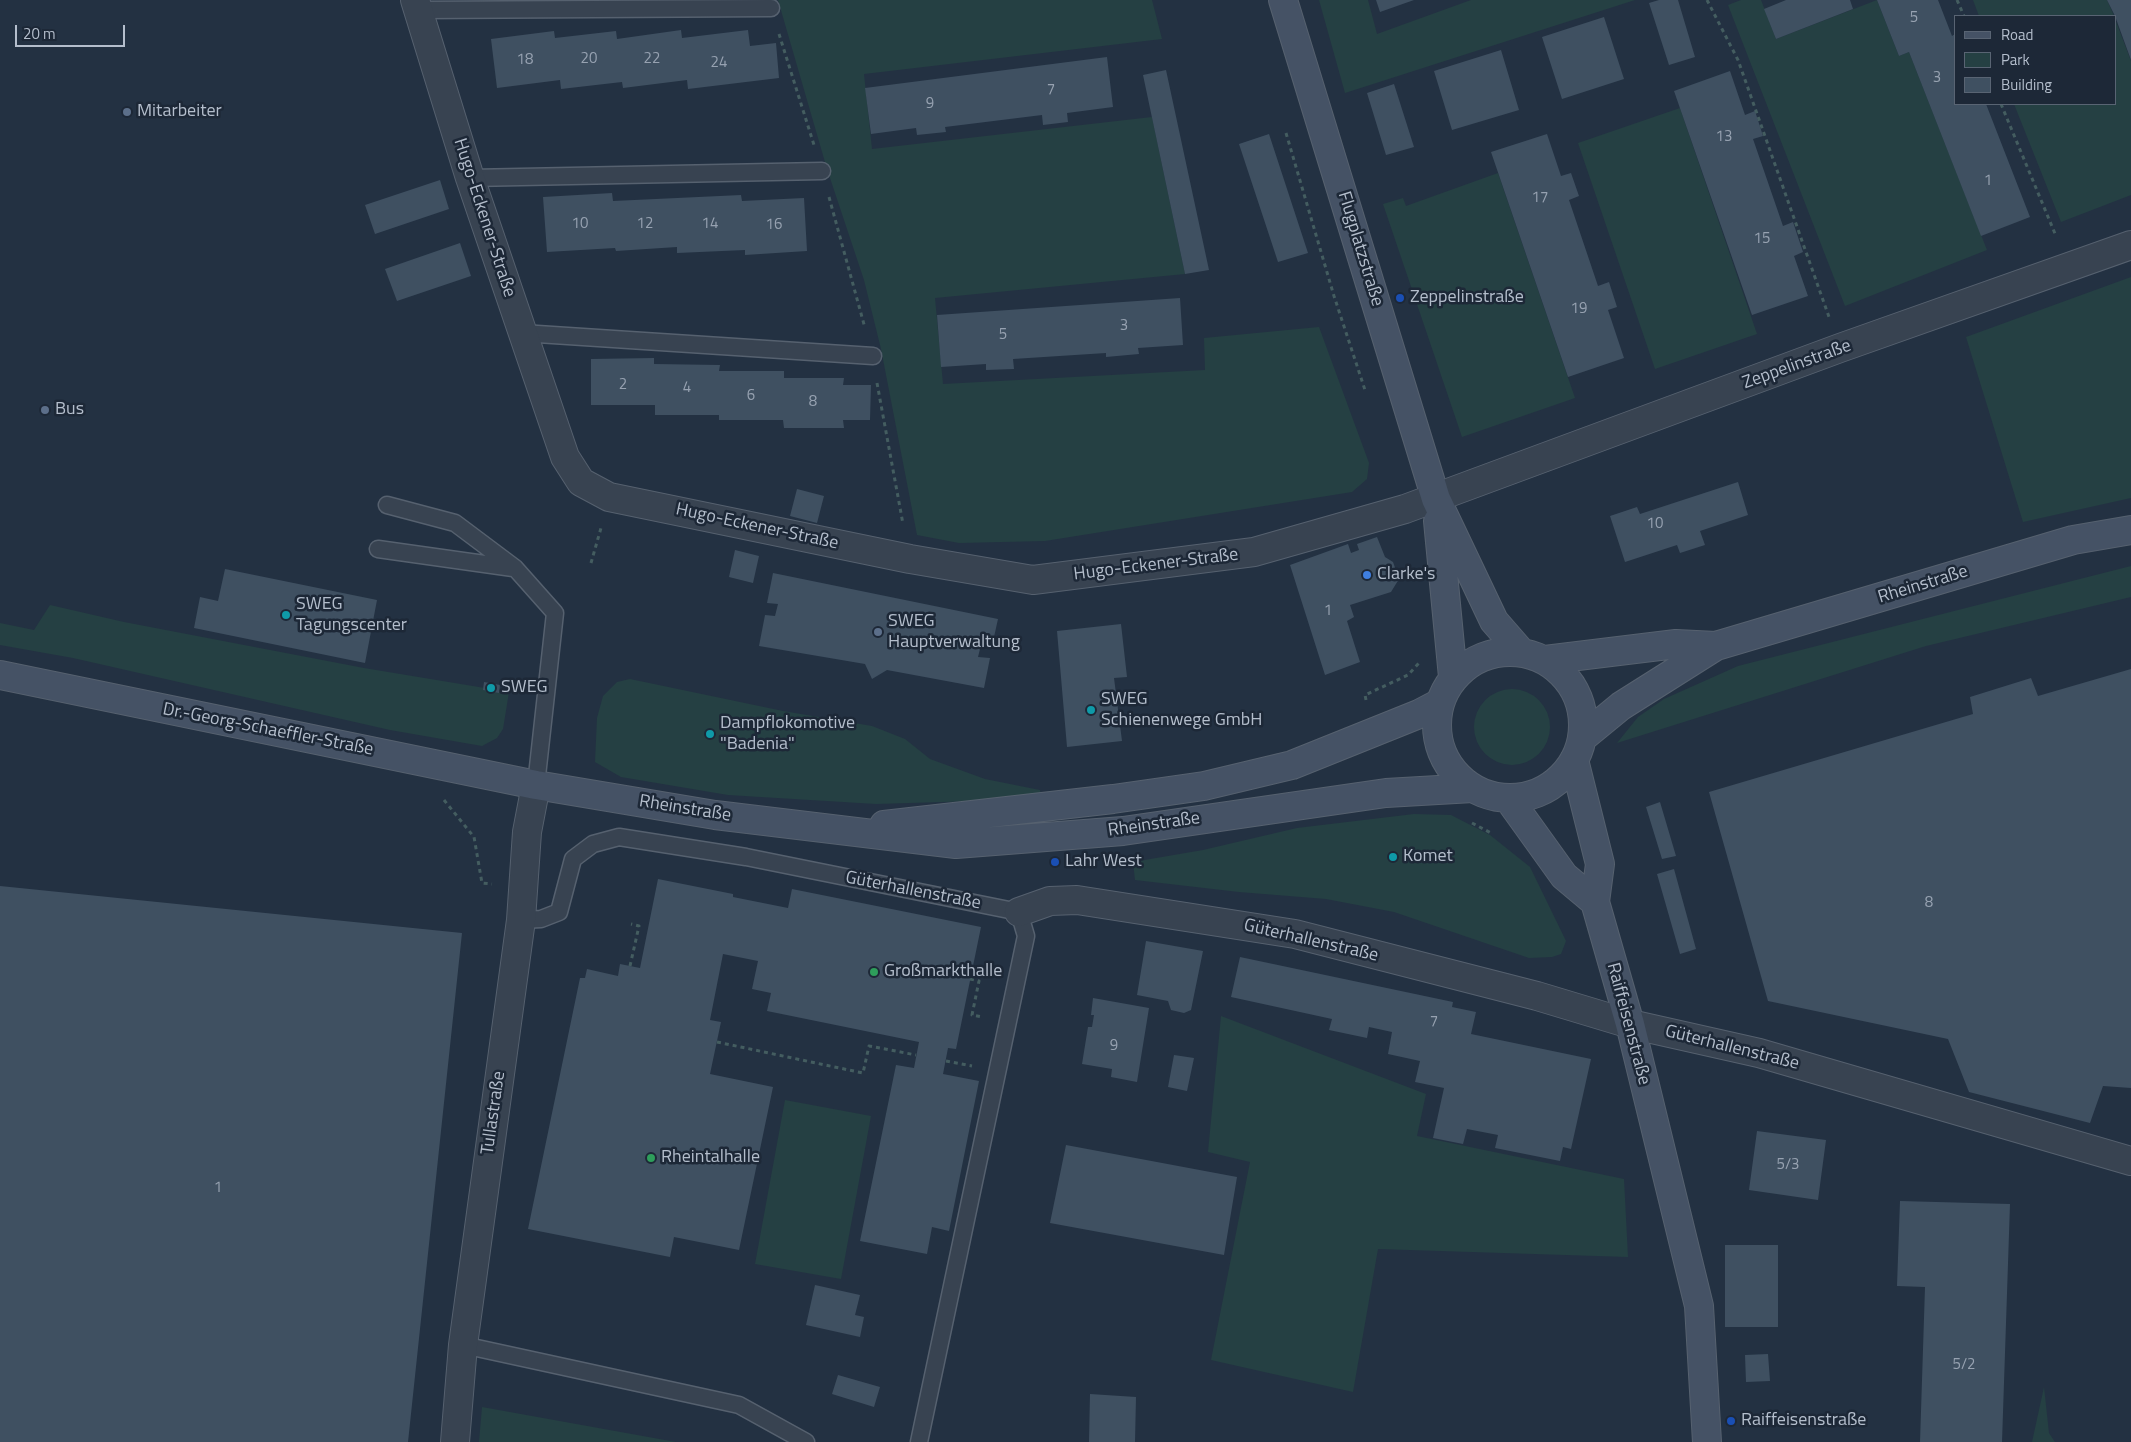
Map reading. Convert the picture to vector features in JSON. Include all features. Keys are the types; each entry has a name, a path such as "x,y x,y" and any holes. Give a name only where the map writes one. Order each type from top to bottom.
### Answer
{"main road":[{"name":"Flugplatzstraße","path":"1283,0 1436,499 1494,621 1533,656"},
{"name":"Flugplatzstraße","path":"1436,499 1453,678"},
{"name":"Rheinstraße","path":"1578,749 1621,706 1716,646 2073,540 2131,530"},
{"name":"Rheinstraße","path":"1533,656 1676,644 1716,646"},
{"path":"1502,652 1533,656 1560,671 1572,685 1580,702 1584,720 1578,749 1562,776 1547,788 1528,796 1508,798 1490,796 1473,788 1457,777 1445,761 1438,742 1436,729 1440,702 1453,678 1467,665 1484,656 1502,652"},
{"name":"Dr.-Georg-Schaeffler-Straße","path":"0,675 536,785"},
{"name":"Rheinstraße","path":"835,830 1113,799 1204,786 1292,765 1419,714 1440,702"},
{"name":"Raiffeisenstraße","path":"1578,749 1600,864 1594,902 1630,1024 1699,1306 1707,1442"},
{"name":"Rheinstraße","path":"536,785 715,815 956,844 1123,831 1386,793 1473,788"},
{"path":"1508,798 1564,876 1594,902"}],"street":[{"name":"Hugo-Eckener-Straße","path":"416,5 470,178 565,457 581,482 609,497 910,559 1033,580 1254,552 1436,499"},
{"name":"Zeppelinstraße","path":"1436,499 1840,348 2131,245"},
{"name":"Tullastraße","path":"455,1442 462,1345 521,920 528,832 536,785"},
{"name":"Güterhallenstraße","path":"1019,912 1050,901 1077,900 1295,934 1537,996 1630,1024 1759,1053 2131,1161"}],"lane":[{"path":"416,5 771,8"},
{"path":"470,178 822,171"},
{"path":"522,333 873,356"},
{"path":"387,505 456,522 516,568 555,613 536,785"},
{"path":"378,549 516,568"},
{"name":"Güterhallenstraße","path":"521,920 541,918 559,912 573,859 593,844 619,837 746,857 1019,912"},
{"path":"919,1442 1026,936 1019,912"},
{"path":"462,1345 739,1405 806,1442"}],"path":[{"path":"1707,0 1738,60 1840,348"},
{"path":"1958,0 1964,15"},
{"path":"771,8 822,171 873,356 910,559"},
{"path":"2001,105 2069,267"},
{"path":"434,798 444,800 474,837 482,883 524,887"},
{"path":"630,966 639,926 631,924"},
{"path":"970,979 979,981 972,1015"},
{"path":"717,1042 863,1073 868,1046 916,1055"}],"green space":[{"path":"778,0 1152,0 1162,39 864,74 872,149 1152,117 1185,274 935,298 943,384 1205,370 1204,338 1319,327 1369,463 1367,479 1352,492 1045,541 959,543 917,535 881,349 864,280 827,169"},
{"path":"1319,0 1368,0 1377,34 1471,0 1635,0 1345,93"},
{"path":"1741,0 1761,0 1776,39 1877,0 1899,56 1909,52 1987,250 1845,306 1728,5"},
{"path":"1973,0 2107,0 2114,15 1979,15"},
{"path":"2116,22 2131,61 2131,195 2061,222 2014,105 2116,105"},
{"path":"1680,108 1757,334 1655,369 1578,143"},
{"path":"1498,173 1575,398 1462,437 1383,204 1403,198 1406,206"},
{"path":"2131,277 2131,498 2023,522 1966,337"},
{"path":"2131,566 2131,597 1926,646 1617,743 1638,717 1664,699 1738,666"},
{"path":"50,605 124,622 364,668 509,692 503,729 497,738 482,746 390,730 73,658 0,645 0,623 34,630"},
{"path":"630,679 783,711 872,726 905,739 930,759 985,779 1040,790 1042,799 876,804 728,795 621,777 595,762 597,718 603,696 617,682"},
{"path":"1512,689 1527,692 1539,700 1547,712 1550,727 1547,742 1539,754 1527,762 1512,765 1497,762 1485,754 1477,742 1474,727 1477,712 1485,700 1497,692"},
{"path":"1414,814 1451,815 1490,835 1530,867 1566,941 1561,954 1552,957 1529,958 1394,912 1326,899 1239,892 1135,880 1133,862 1203,850 1297,828"},
{"path":"1221,1016 1426,1094 1417,1136 1624,1179 1628,1257 1378,1249 1353,1392 1211,1360 1250,1162 1208,1152"},
{"path":"785,1100 871,1116 841,1279 755,1264"},
{"path":"2044,1387 2049,1433 2055,1442 2032,1442"},
{"path":"482,1407 676,1442 479,1442"}],"building":[{"path":"1376,0 1414,0 1380,12"},
{"path":"1659,0 1678,0 1695,57 1669,65 1649,3"},
{"path":"1786,0 1850,0 1853,9 1776,39 1764,9"},
{"path":"1877,0 1938,0 1952,36 1954,35 1954,105 1986,105 2030,217 1981,236 1909,52 1899,56"},
{"path":"2107,0 2131,0 2131,60 2116,15"},
{"path":"1604,17 1624,79 1562,99 1542,37"},
{"path":"681,30 682,38 748,30 750,46 776,43 779,78 688,89 687,80 623,88 622,82 561,89 560,80 497,88 491,39 554,31 555,38 616,31 617,39"},
{"path":"1501,50 1519,110 1452,130 1434,71"},
{"path":"1107,57 1113,107 1067,113 1068,122 1043,125 1042,115 945,127 946,132 917,135 916,128 871,134 865,88"},
{"path":"1166,70 1209,270 1185,274 1143,75"},
{"path":"1730,71 1745,115 1755,111 1763,136 1753,139 1783,226 1793,222 1803,252 1794,256 1808,296 1752,315 1674,91"},
{"path":"1394,84 1414,147 1386,155 1367,93"},
{"path":"1269,134 1308,253 1278,262 1239,144"},
{"path":"1547,134 1561,176 1571,173 1579,196 1569,200 1598,286 1609,282 1617,307 1608,310 1624,358 1568,377 1491,152"},
{"path":"440,180 449,209 375,234 365,205"},
{"path":"612,193 613,201 741,195 742,201 804,198 807,251 745,255 745,250 677,253 677,247 616,251 615,248 547,252 543,197"},
{"path":"460,243 471,276 397,301 385,269"},
{"path":"1180,298 1183,345 1138,348 1139,354 1106,357 1106,353 1013,359 1014,369 986,370 986,364 941,367 937,315"},
{"path":"654,358 654,364 720,365 719,371 784,371 784,378 844,378 843,385 871,385 870,420 843,420 844,428 784,428 783,420 719,420 719,415 655,415 655,405 591,405 591,359"},
{"path":"1738,482 1748,515 1700,531 1705,545 1680,553 1677,545 1625,562 1610,516 1637,507 1640,514"},
{"path":"797,489 824,496 817,523 790,516"},
{"path":"1377,537 1385,557 1393,562 1399,579 1391,592 1350,605 1354,617 1347,621 1360,662 1325,675 1290,565 1348,544 1351,553 1359,550 1357,544"},
{"path":"735,550 759,556 753,583 729,577"},
{"name":"SWEG Tagungscenter","path":"225,569 377,600 365,663 194,628 200,597 218,601"},
{"name":"SWEG Hauptverwaltung","path":"773,573 998,619 992,646 981,645 978,657 990,658 984,688 887,670 872,679 865,664 759,646 765,615 775,616 778,604 767,603"},
{"name":"SWEG Schienenwege GmbH","path":"1121,624 1127,677 1114,678 1122,741 1067,747 1057,631"},
{"path":"2131,669 2131,1088 2103,1086 2090,1123 1969,1092 1948,1039 1768,1001 1709,792 1973,714 1970,697 2031,678 2038,696"},
{"name":"SWEG","path":"484,682 500,685 499,693 483,690"},
{"path":"1660,802 1676,856 1662,859 1646,807"},
{"path":"1674,869 1696,949 1680,954 1657,874"},
{"path":"658,879 733,894 733,897 788,908 792,889 981,927 956,1049 948,1048 943,1074 979,1081 949,1231 932,1227 927,1254 860,1241 896,1065 914,1068 919,1042 767,1011 771,993 752,989 758,961 723,954 710,1020 721,1022 710,1074 773,1087 739,1250 674,1237 670,1257 528,1229 580,978 585,978 587,969 618,976 620,964 640,968"},
{"path":"0,886 462,933 408,1442 0,1442"},
{"path":"1146,941 1203,951 1191,1010 1184,1013 1171,1010 1168,1001 1137,995"},
{"path":"1240,957 1453,1002 1452,1007 1476,1012 1471,1034 1591,1059 1571,1149 1563,1147 1560,1161 1495,1148 1498,1135 1467,1129 1463,1144 1433,1138 1444,1088 1415,1082 1420,1061 1388,1054 1392,1032 1369,1027 1367,1038 1329,1030 1332,1019 1231,997"},
{"path":"1093,998 1149,1008 1137,1082 1111,1077 1112,1069 1082,1064 1088,1027 1092,1027 1094,1015 1091,1015"},
{"path":"1174,1055 1194,1058 1187,1091 1168,1087"},
{"path":"1757,1131 1826,1140 1818,1200 1749,1190"},
{"path":"1066,1145 1237,1177 1224,1255 1050,1223"},
{"path":"1900,1201 2010,1204 2002,1442 1920,1442 1925,1287 1897,1286"},
{"path":"1725,1245 1778,1245 1778,1327 1725,1327"},
{"path":"815,1285 860,1295 855,1315 864,1317 860,1337 806,1325"},
{"path":"1768,1354 1770,1381 1746,1382 1745,1355"},
{"path":"838,1375 880,1387 874,1407 832,1394"},
{"path":"1090,1394 1136,1397 1135,1442 1089,1442"}],"place":[{"name":"Mitarbeiter","path":"127,112"},
{"name":"Zeppelinstraße","path":"1400,298"},
{"name":"Bus","path":"45,410"},
{"name":"Clarke's","path":"1367,575"},
{"name":"SWEG Tagungscenter","path":"286,615"},
{"name":"SWEG Hauptverwaltung","path":"878,632"},
{"name":"SWEG","path":"491,688"},
{"name":"SWEG Schienenwege GmbH","path":"1091,710"},
{"name":"Dampflokomotive \"Badenia\"","path":"710,734"},
{"name":"Komet","path":"1393,857"},
{"name":"Lahr West","path":"1055,862"},
{"name":"Großmarkthalle","path":"874,972"},
{"name":"Rheintalhalle","path":"651,1158"},
{"name":"Raiffeisenstraße","path":"1731,1421"}]}
